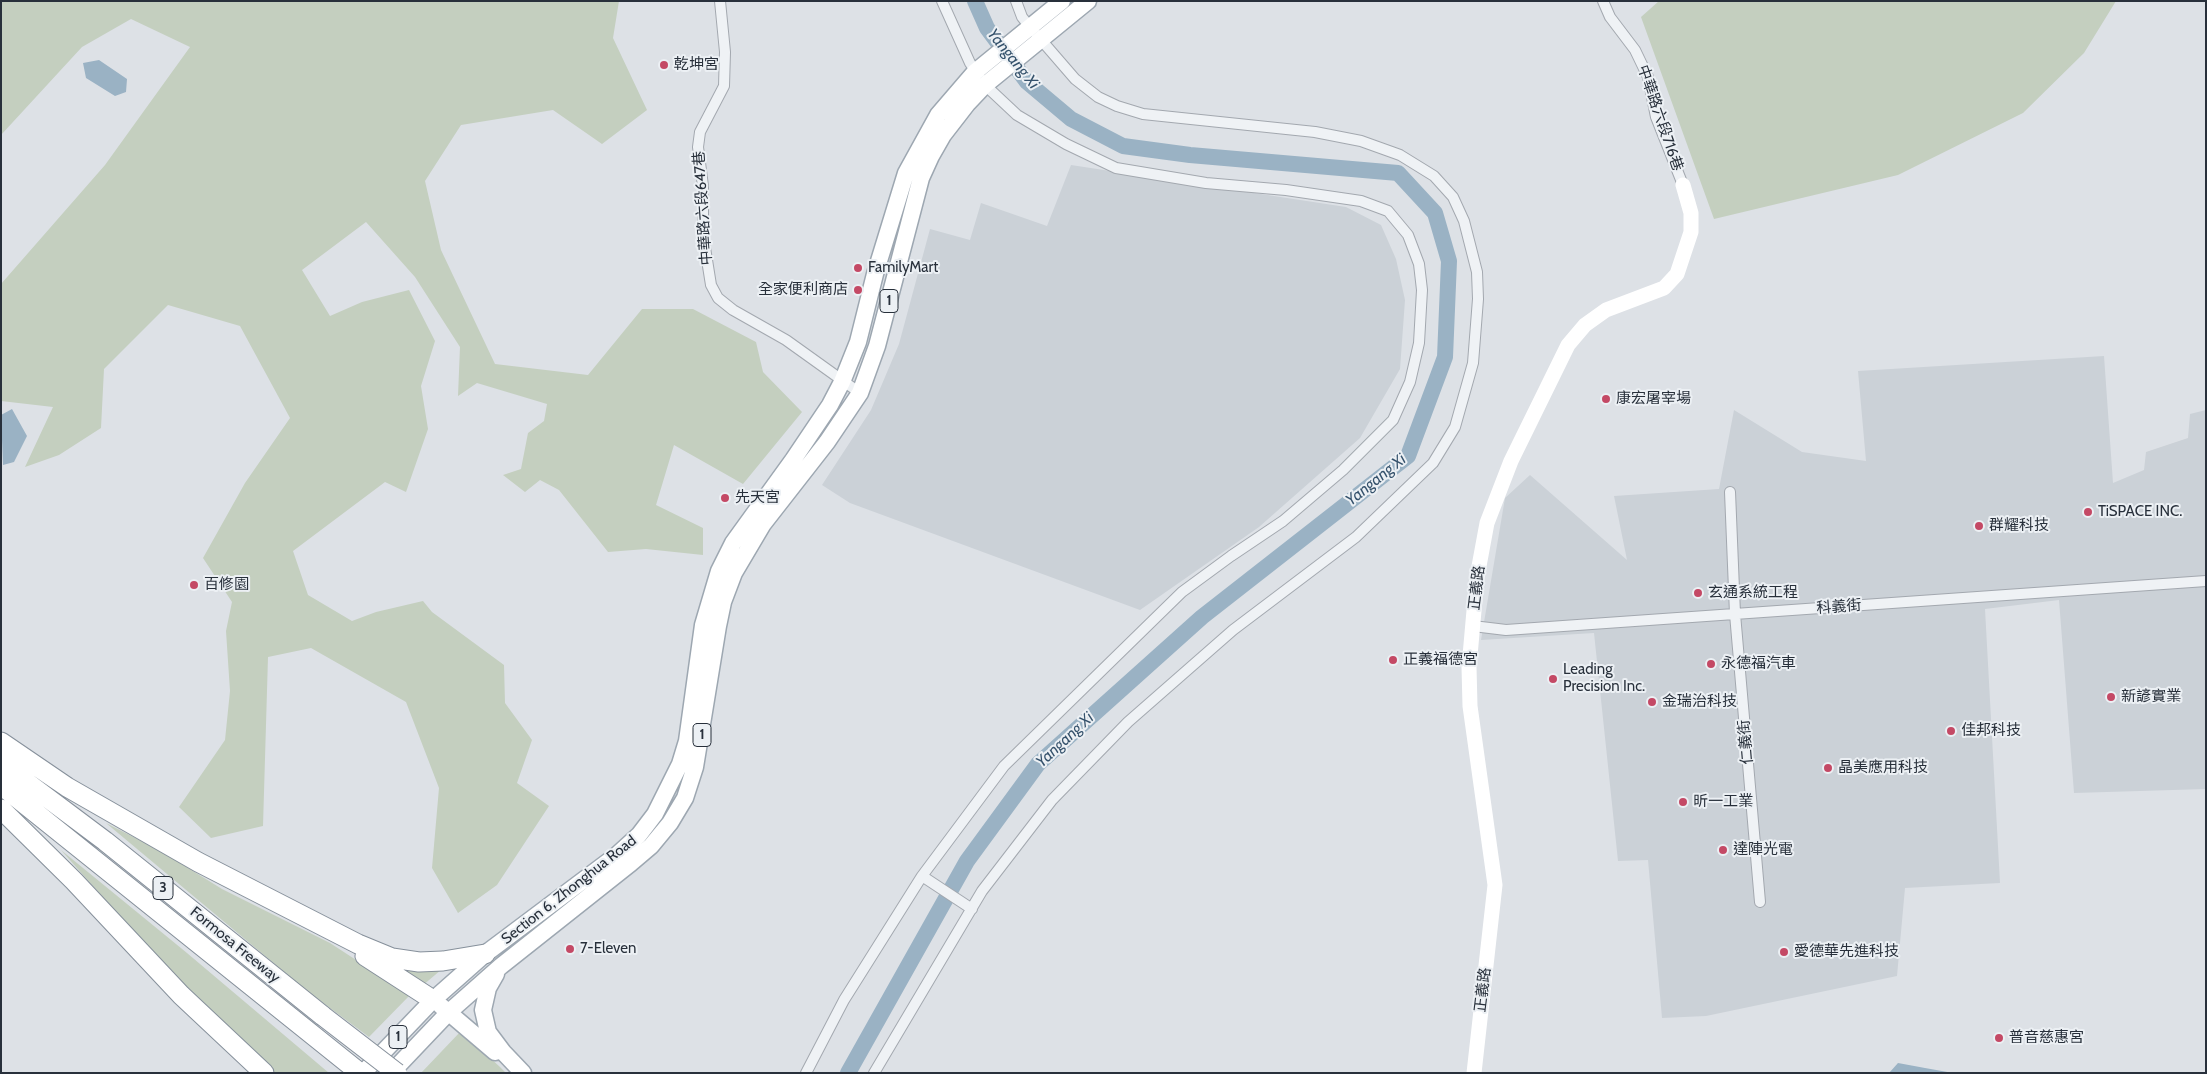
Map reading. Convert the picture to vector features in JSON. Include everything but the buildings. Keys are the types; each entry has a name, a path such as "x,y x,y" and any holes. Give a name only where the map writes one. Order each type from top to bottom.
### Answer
{"highway":[{"path":"1,742 67,787 198,862 328,930 392,958 419,962 443,961 485,954"},
{"name":"Formosa Freeway","path":"1,763 105,841 323,1016 398,1073"},
{"name":"Formosa Freeway","path":"1,785 309,1034 361,1073"},
{"path":"1,809 74,882 181,995 264,1073"},
{"path":"328,930 433,1000"},
{"path":"181,995 203,1025 244,1073"}],"main road":[{"name":"1","path":"1035,33 1062,1"},
{"name":"1","path":"980,79 1035,33 1088,1"},
{"name":"Section 6, Zhonghua Road","path":"361,1073 433,1000 485,954 617,855 639,835 654,814 680,764 687,741 703,625 719,571 733,543 830,405 842,382 858,342 875,274 906,173 938,115 980,79"},
{"name":"Section 6, Zhonghua Road","path":"391,1073 449,1012 501,966 651,846 670,823 685,798 695,767 718,626 734,573 763,524 827,442 860,393 877,346 921,178 943,135 967,104 980,79"},
{"path":"501,966 488,988 483,1010 488,1032 522,1073"},
{"path":"433,1000 522,1073"}],"street":[{"name":"中華路六段647巷","path":"720,1 725,52 724,86 700,132 698,146 703,186 703,235 711,285 718,298 733,310 786,340 842,382 860,393"},
{"path":"806,1073 844,1000 922,876 1004,766 1182,592 1283,520 1343,470 1393,420 1410,382 1419,343 1422,290 1419,264 1408,235 1388,211 1360,201 1286,190 1206,183 1116,168 1066,144 1017,115 980,79 942,1"},
{"path":"874,1073 982,891 1052,800 1128,722 1233,630 1356,537 1433,463 1455,427 1474,354 1478,299 1476,272 1464,221 1452,197 1434,176 1400,155 1360,140 1315,132 1151,115 1117,106 1098,97 1075,79 1035,33 1021,14 1016,1"},
{"name":"中華路六段716巷","path":"1603,1 1610,17 1635,50 1648,77 1656,117 1684,185"},
{"name":"正義路","path":"1474,1073 1495,885 1470,706 1469,667 1477,577 1487,523 1511,461 1568,345 1585,325 1606,310 1664,288 1677,274 1691,232 1691,213 1684,185"},
{"name":"仁義街","path":"1730,492 1735,614 1760,902"},
{"name":"科義街","path":"1473,626 1506,630 2206,581"},
{"path":"922,876 972,909"}],"shaded area":[{"path":"1071,165 1346,207 1381,225 1396,259 1405,300 1400,369 1360,438 1259,527 1140,610 850,503 822,485 871,410 899,344 930,229 970,240 981,203 1047,226"},
{"path":"2104,356 2113,483 2144,470 2146,452 2188,438 2190,414 2206,410 2206,789 2074,793 2059,600 1985,609 2000,883 1905,888 1897,976 1706,1016 1662,1018 1648,860 1618,861 1594,633 1481,640 1505,498 1530,475 1627,560 1614,496 1719,489 1734,410 1802,452 1866,461 1858,371"}],"green space":[{"path":"1,1 619,1 613,38 647,110 602,144 553,110 461,125 425,181 441,250 495,364 588,375 642,309 693,309 756,342 763,372 802,412 743,484 674,445 656,505 703,528 703,555 646,549 608,552 559,490 540,480 525,492 503,475 521,469 528,433 544,421 547,404 477,383 458,396 460,347 415,277 366,222 302,270 330,316 362,302 409,290 435,341 421,386 428,429 406,492 385,482 293,551 308,595 352,621 376,612 423,601 432,612 504,665 505,703 532,740 517,783 549,806 497,885 458,913 432,868 439,788 406,702 311,648 268,657 263,826 211,838 179,807 225,740 230,691 226,631 232,602 203,558 245,483 290,418 240,326 168,305 104,369 101,428 59,455 25,467 53,407 1,401 1,284 105,165 190,47 131,19 82,47 1,135"},
{"path":"1659,1 2116,1 2084,53 2023,113 1898,175 1714,219 1641,17"},
{"path":"106,823 159,850 222,889 330,943 410,995 369,1037 307,991"},
{"path":"61,850 329,1073 273,1073 219,1021 130,928"},
{"path":"379,957 448,964 422,986"},
{"path":"461,1031 500,1067 506,1073 421,1073"}],"water":[{"path":"99,60 127,79 126,92 115,96 86,78 83,63"},
{"path":"12,409 27,436 14,462 3,465 1,415"},
{"path":"1898,1063 1925,1068 1953,1073 1889,1073"}],"waterway":[{"name":"Yangang Xi","path":"848,1073 967,861 1038,764 1202,617 1408,456 1445,357 1449,261 1435,213 1398,173 1190,155 1123,146 1071,119 1027,82 987,28 975,1"}],"place":[{"name":"乾坤宮","path":"664,65"},
{"name":"FamilyMart","path":"858,268"},
{"name":"全家便利商店","path":"858,290"},
{"name":"康宏屠宰場","path":"1606,399"},
{"name":"先天宮","path":"725,498"},
{"name":"TiSPACE INC.","path":"2088,512"},
{"name":"群耀科技","path":"1979,526"},
{"name":"百修園","path":"194,585"},
{"name":"玄通系統工程","path":"1698,593"},
{"name":"正義福德宮","path":"1393,660"},
{"name":"永德福汽車","path":"1711,664"},
{"name":"Leading Precision Inc.","path":"1553,679"},
{"name":"新諺實業","path":"2111,697"},
{"name":"金瑞治科技","path":"1652,702"},
{"name":"佳邦科技","path":"1951,731"},
{"name":"晶美應用科技","path":"1828,768"},
{"name":"昕一工業","path":"1683,802"},
{"name":"達陣光電","path":"1723,850"},
{"name":"7-Eleven","path":"570,949"},
{"name":"愛德華先進科技","path":"1784,952"},
{"name":"普音慈惠宮","path":"1999,1038"}]}
